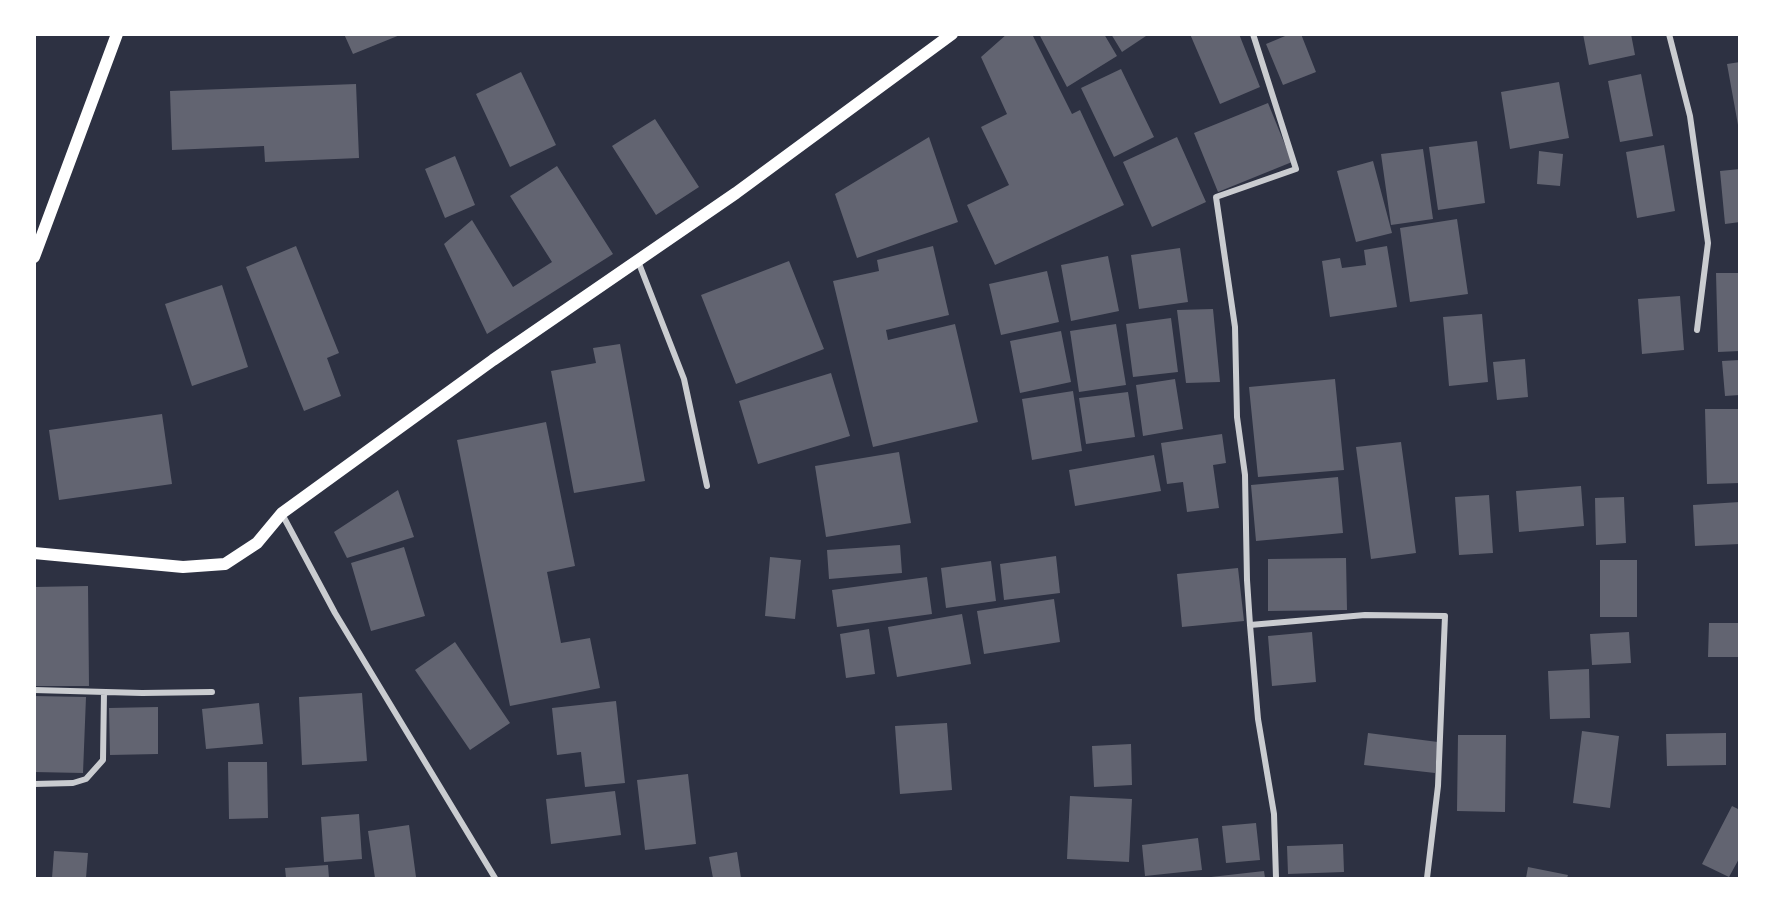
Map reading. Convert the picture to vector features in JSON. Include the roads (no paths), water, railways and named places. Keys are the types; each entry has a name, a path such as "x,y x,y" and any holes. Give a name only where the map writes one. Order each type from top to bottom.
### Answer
{"main road":[{"path":"34,257 117,34"},
{"path":"34,553 183,567 225,564 257,543 282,513 493,360 736,193 952,34"}],"street":[{"path":"1253,34 1296,169 1216,196 1235,327 1237,417 1245,475 1250,625 1258,719 1274,814 1275,879"},
{"path":"1669,34 1690,116 1708,243 1697,330"},
{"path":"638,260 684,379 707,486"},
{"path":"282,513 341,623 495,879"},
{"path":"1250,625 1365,615 1446,616 1438,786 1427,879"},
{"path":"34,690 212,692"},
{"path":"34,784 73,783 86,779 103,760 104,692"}]}
